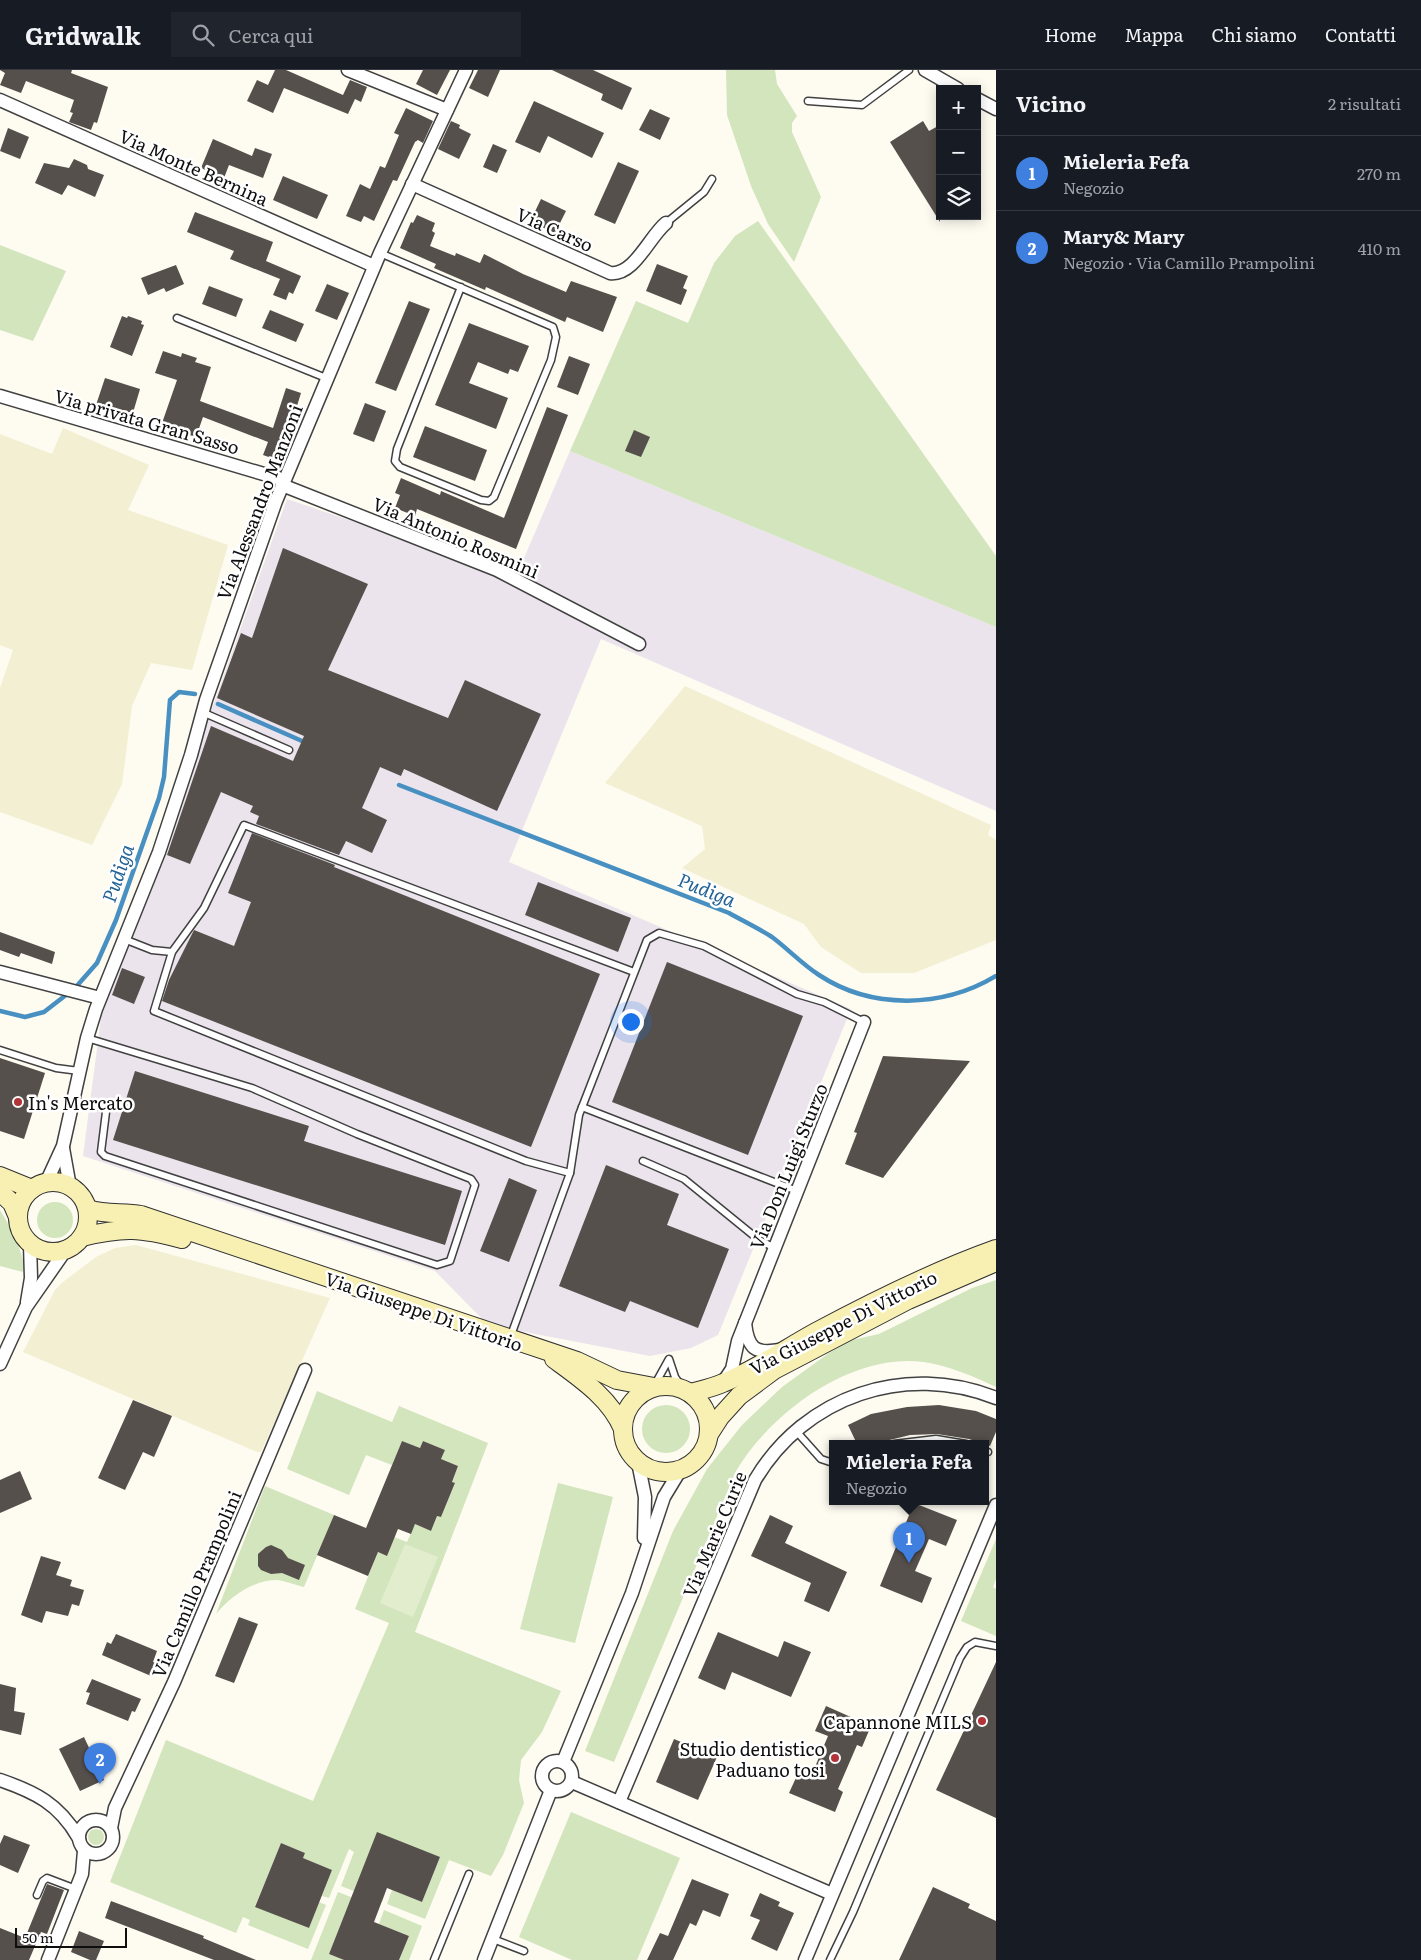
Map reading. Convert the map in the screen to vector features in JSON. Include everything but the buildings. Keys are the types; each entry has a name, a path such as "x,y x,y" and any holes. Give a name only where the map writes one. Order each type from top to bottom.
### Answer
{"street":[{"path":"348,70 447,110"},
{"name":"Via Alessandro Manzoni","path":"63,1146 87,1038 100,998 180,792 202,712 283,483 374,266 466,70"},
{"path":"925,70 951,85"},
{"name":"Via Monte Bernina","path":"0,100 374,266"},
{"path":"981,101 996,109"},
{"name":"Via Carso","path":"412,184 610,274 620,274 628,269 658,230 666,223"},
{"name":"Via privata Gran Sasso","path":"0,396 283,483"},
{"name":"Via Antonio Rosmini","path":"283,483 497,570 639,644"},
{"path":"0,972 100,998"},
{"name":"Via Don Luigi Sturzo","path":"722,1384 732,1368 738,1341 864,1022"},
{"path":"18,1217 20,1206 39,1186 63,1146"},
{"path":"63,1146 70,1186"},
{"path":"0,1176 39,1186 54,1182 70,1186 84,1200 88,1209 87,1229 82,1237 65,1251 26,1307 0,1364"},
{"path":"0,1192 12,1203 22,1232 30,1244 47,1252 65,1251"},
{"name":"Via Giuseppe Di Vittorio","path":"88,1209 100,1213 126,1212 141,1215 577,1361 618,1380 654,1387"},
{"name":"Via Giuseppe Di Vittorio","path":"82,1237 115,1229 135,1229 305,1271"},
{"path":"26,1307 31,1278 30,1244"},
{"name":"Via Giuseppe Di Vittorio","path":"686,1391 722,1384 901,1289 968,1259 996,1249"},
{"name":"Via Giuseppe Di Vittorio","path":"709,1434 720,1417 739,1396 774,1370 908,1300 996,1262"},
{"path":"974,1270 996,1270"},
{"path":"745,1323 748,1340 752,1347 765,1352 785,1350"},
{"name":"Via Giuseppe Di Vittorio","path":"543,1351 603,1399 613,1410 623,1430"},
{"name":"Via Camillo Prampolini","path":"106,1824 174,1682 305,1370"},
{"name":"Via Marie Curie","path":"619,1802 755,1480 764,1466 796,1432 827,1409 884,1386 921,1383 976,1391 996,1398"},
{"path":"563,1762 629,1600 664,1497 681,1469 697,1458 702,1451 709,1434 709,1424 703,1406 686,1391 668,1386 654,1387 645,1391 631,1403 624,1420 623,1430 627,1447 638,1462 646,1467 663,1472 681,1469"},
{"path":"638,1462 645,1496 643,1555"},
{"path":"805,1960 996,1505"},
{"path":"563,1762 570,1768 572,1782 561,1791 551,1790 542,1780 543,1770 549,1763 563,1762"},
{"path":"0,1780 36,1794 67,1818 85,1824 96,1820 106,1824 113,1839 108,1850 96,1855 84,1851"},
{"path":"572,1782 832,1894"},
{"path":"484,1960 551,1790"},
{"path":"48,1960 84,1864 84,1851 67,1818"},
{"path":"78,1837 85,1824"}],"lane":[{"path":"808,101 862,105 910,70"},
{"path":"666,223 704,192 712,180"},
{"path":"380,253 552,327 556,337 551,360 494,497 488,501 481,500 400,467 395,461 397,449 461,288"},
{"path":"177,318 326,378"},
{"path":"202,712 289,750"},
{"path":"570,1173 526,1161 154,1010 172,952 204,908 244,824 634,972"},
{"path":"510,1340 570,1173 582,1107 647,940 659,933 704,946 797,994 824,1002 864,1022"},
{"path":"124,939 152,950 172,952"},
{"path":"72,1101 104,1107 106,1112 101,1152 105,1156 437,1265 450,1261 475,1186 471,1179 357,1134 252,1088 87,1038"},
{"path":"0,1050 56,1068 79,1071"},
{"path":"582,1107 797,1191"},
{"path":"643,1161 684,1178 759,1240 775,1248"},
{"path":"654,1387 669,1356 675,1376 686,1391"},
{"path":"796,1432 821,1459 829,1462"},
{"path":"928,1440 942,1440"},
{"path":"830,1960 854,1912 960,1658 967,1647 975,1642 996,1646"},
{"path":"434,1960 468,1874"},
{"path":"37,1895 43,1881 47,1878 76,1889"},
{"path":"493,1939 524,1951"}],"shaded area":[{"path":"63,428 149,465 128,510 228,545 192,670 151,663 132,706 122,784 92,845 0,812 0,688 13,650 0,645 0,434 52,454"},
{"path":"570,451 996,627 996,811 601,639 509,862 851,1009 718,1335 691,1348 650,1356 488,1325 435,1271 83,1156 101,1018 287,499 497,570 515,579"},
{"path":"685,686 991,825 988,835 996,840 996,940 914,973 861,973 821,947 804,924 682,868 705,849 702,826 605,783"},
{"path":"136,1245 330,1298 261,1452 257,1452 23,1352 55,1290 63,1282 96,1257 115,1248"}],"green space":[{"path":"726,70 775,70 777,84 797,116 792,123 792,132 821,197 794,262 768,224 751,186 727,115"},
{"path":"758,221 996,556 996,627 570,451 636,301 688,323 714,263 735,236"},
{"path":"0,245 66,271 33,341 0,330"},
{"path":"55,1202 62,1203 68,1207 72,1213 72,1227 68,1233 62,1237 55,1238 48,1237 42,1233 38,1227 37,1220 38,1213 42,1207 48,1203"},
{"path":"0,1210 20,1249 23,1272 0,1266"},
{"path":"996,1280 996,1387 961,1372 924,1362 897,1361 869,1367 842,1377 816,1391 792,1408 751,1449 736,1471 614,1762 585,1751 673,1531 707,1469 742,1425 782,1387 829,1353 852,1340 879,1334 972,1288"},
{"path":"317,1391 392,1422 399,1406 488,1443 415,1632 561,1691 542,1732 521,1760 519,1780 524,1803 503,1855 491,1876 449,1860 425,1919 387,1904 392,1890 422,1902 440,1857 357,1883 385,1894 382,1902 341,1886 354,1852 349,1849 329,1898 322,1896 332,1870 303,1858 305,1853 281,1843 255,1906 309,1928 319,1902 326,1905 308,1949 248,1925 250,1920 243,1917 236,1933 110,1882 166,1740 313,1801 389,1623 355,1609 378,1552 387,1556 394,1537 407,1542 415,1524 431,1531 437,1516 441,1517 455,1484 452,1482 458,1466 441,1459 445,1450 423,1441 420,1448 402,1441 392,1465 366,1455 349,1495 287,1469"},
{"path":"661,1405 671,1405 680,1409 686,1415 690,1429 686,1443 680,1449 671,1453 661,1453 652,1449 646,1443 642,1434 642,1424 646,1415 652,1409"},
{"path":"558,1483 613,1497 575,1643 520,1629"},
{"path":"265,1486 334,1515 304,1587 277,1580 259,1583 235,1596 216,1614"},
{"path":"996,1539 996,1579 993,1587 996,1589 996,1636 961,1621"},
{"path":"405,1544 438,1557 413,1617 380,1603"},
{"path":"571,1812 680,1858 637,1960 572,1960 519,1937"},
{"path":"93,1829 99,1829 104,1834 102,1843 93,1845 88,1840 88,1834"},
{"path":"338,1892 379,1908 349,1903 329,1954 344,1960 311,1960"},
{"path":"384,1910 422,1926 409,1960 399,1960 409,1936 379,1924"}],"waterway":[{"name":"Pudiga","path":"0,1011 25,1017 44,1012 75,988 97,963 116,920 159,798 164,777 170,700 179,692 195,694"},
{"name":"Pudiga","path":"218,704 302,741"},
{"name":"Pudiga","path":"399,785 729,913 772,937 819,975 840,986 862,994 884,999 908,1001 931,999 975,987 996,976"}],"place":[{"name":"In's Mercato","path":"18,1102"},
{"name":"Mieleria Fefa","path":"909,1563"},
{"name":"Capannone MILS","path":"982,1721"},
{"name":"Studio dentistico Paduano tosi","path":"835,1758"},
{"name":"Mary& Mary","path":"100,1784"}]}
